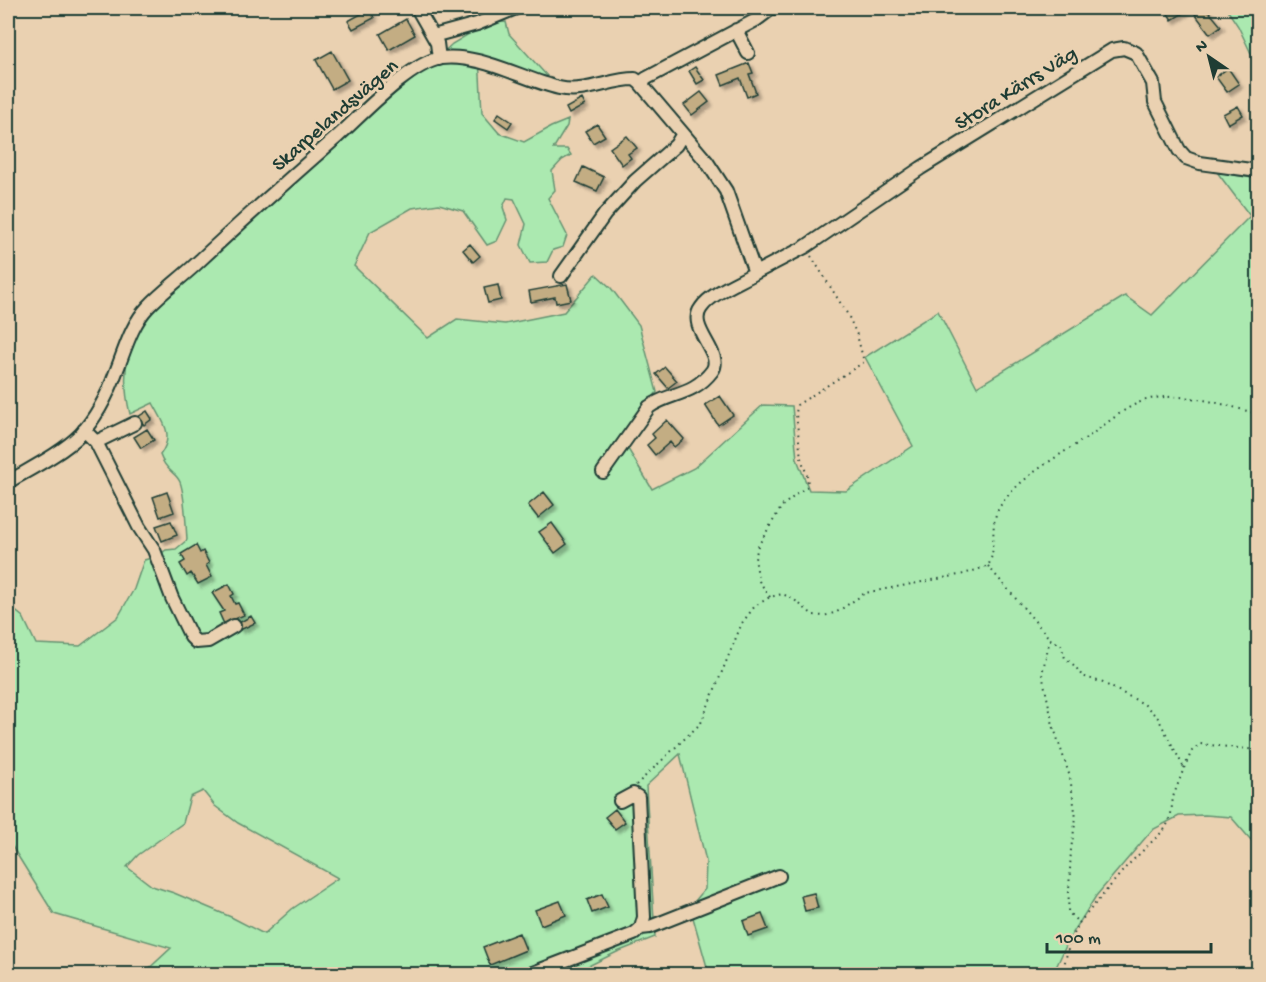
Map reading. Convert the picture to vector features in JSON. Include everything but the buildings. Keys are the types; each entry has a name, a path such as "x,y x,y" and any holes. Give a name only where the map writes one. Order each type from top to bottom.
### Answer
{"street":[{"path":"417,8 433,36 439,50 439,59"},
{"path":"433,36 477,24 516,8"},
{"name":"Skarpelandsvägen","path":"8,482 64,447 84,429 104,400 131,334 147,307 385,93 408,75 439,59 471,59 560,88 584,90 627,79 635,79 640,83 756,20 772,8"},
{"path":"736,30 748,53"},
{"name":"Stora Kärrs Väg","path":"603,472 649,407 689,390 712,371 715,366 714,358 699,326 698,314 706,302 805,247 931,162 1112,50 1124,48 1136,53 1155,88 1155,102 1179,150 1186,158 1200,163 1258,171"},
{"path":"640,83 707,162 726,191 755,273"},
{"path":"561,276 605,214 635,181 676,145 682,135"},
{"path":"96,442 135,423"},
{"path":"84,429 96,442 153,550 172,598 191,637 196,642 202,642 234,626"},
{"path":"620,801 633,794 638,797 644,917 641,928"},
{"path":"530,975 634,933 641,928 650,927 779,876"}],"path":[{"path":"770,597 759,581 755,559 758,546 782,506 807,486 808,478 801,458 797,405 864,362 848,315 805,247"},
{"path":"988,566 993,551 996,514 1007,498 1035,471 1135,404 1151,398 1171,396 1199,398 1258,414"},
{"path":"633,794 636,784 701,723 742,623 755,606 770,597 782,594 792,598 813,615 824,616 837,612 865,593 964,574 988,566"},
{"path":"988,566 1050,639 1061,645 1065,658 1082,676 1101,682 1144,704 1158,718 1184,768"},
{"path":"1050,639 1042,674 1053,725 1070,777 1076,818 1071,849 1068,912 1078,923"},
{"path":"1062,975 1069,945 1078,923 1127,866 1166,828 1173,797 1192,751 1200,744 1258,750"}],"green space":[{"path":"1226,8 1258,8 1258,68 1238,26"},
{"path":"506,22 509,34 548,77 479,56 482,113 499,133 524,142 568,120 567,126 553,149 567,149 571,155 562,160 552,171 555,190 548,198 567,235 563,247 553,250 547,262 530,263 521,245 526,224 514,199 507,198 503,207 507,220 497,241 487,245 463,211 439,204 412,208 370,232 354,266 428,338 457,319 505,324 564,312 596,274 611,288 639,325 657,392 622,439 652,489 694,468 763,405 792,406 797,459 809,490 846,491 913,446 865,357 938,311 977,387 1125,296 1152,315 1250,216 1217,172 1258,179 1258,848 1231,817 1179,816 1152,830 1096,896 1069,939 1053,974 709,974 690,907 705,889 706,861 680,754 646,786 655,937 572,974 143,974 171,948 54,914 8,840 8,605 23,617 36,644 80,646 118,617 134,589 144,560 156,557 166,550 176,549 187,540 182,488 160,455 167,441 164,423 153,403 130,414 125,382 126,368 128,355 139,329 156,303 452,44 487,23","holes":["203,791 215,806 238,823 338,878 292,909 264,934 231,917 152,886 127,867 138,855 183,823 190,797"]}]}
